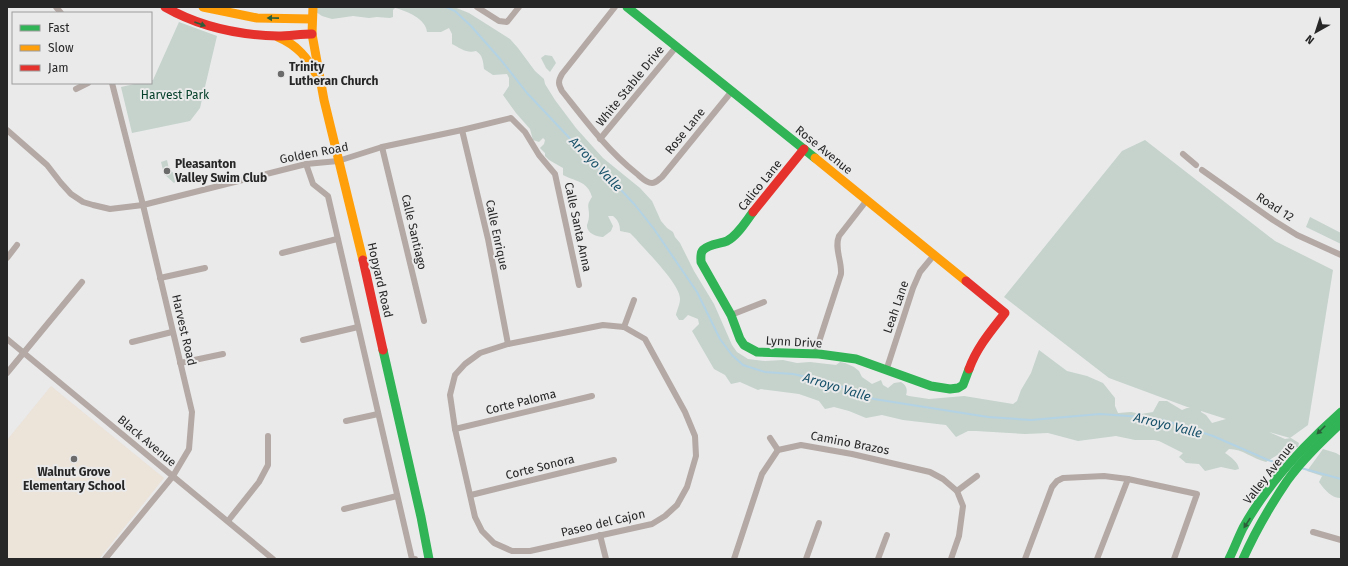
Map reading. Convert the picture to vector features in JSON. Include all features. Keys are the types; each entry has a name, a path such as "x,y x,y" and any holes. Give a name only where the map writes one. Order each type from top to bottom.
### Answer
{"main road":[{"path":"165,7 182,17 210,28 232,33 277,36 312,34"},
{"path":"204,7 257,18 312,19"},
{"name":"Hopyard Road","path":"313,7 312,34 320,83 338,161 355,224 421,517 429,559"},
{"name":"Rose Avenue","path":"627,7 1006,312 982,342 974,355 963,385 958,388"},
{"path":"277,36 286,40 304,54 320,83"},
{"name":"Calico Lane","path":"734,235 804,149"},
{"name":"Lynn Drive","path":"734,235 723,242 703,249 700,256 700,262 731,315 740,339 744,345 757,352 815,354 856,359 931,386 950,389 958,388"},
{"name":"Valley Avenue","path":"1243,559 1254,535 1307,450 1323,427 1341,412"},
{"name":"Valley Avenue","path":"1229,559 1243,529 1265,495 1278,479 1307,450 1341,423"}],"street":[{"path":"477,7 499,21 507,22 520,7"},
{"path":"600,139 558,85 562,74 616,7"},
{"name":"White Stable Drive","path":"600,139 676,47"},
{"path":"76,89 86,84"},
{"name":"Harvest Road","path":"105,559 173,476 189,449 192,412 143,205 112,84"},
{"name":"Rose Lane","path":"600,139 625,164 645,181 652,183 658,181 732,91"},
{"name":"Golden Road","path":"7,130 47,165 71,194 83,202 110,209 143,205 306,164 338,161 382,147 511,118"},
{"name":"Calle Santa Anna","path":"511,118 525,132 539,155 555,174 579,286"},
{"name":"Calle Enrique","path":"462,130 488,239 508,344"},
{"name":"Calle Santiago","path":"382,147 424,321"},
{"path":"1183,154 1196,165"},
{"path":"306,164 313,184 328,196 412,559 415,559"},
{"name":"Road 12","path":"1202,170 1273,220 1297,234 1341,255"},
{"path":"815,354 841,274 837,241 839,236 867,200"},
{"path":"282,253 338,239"},
{"path":"7,258 17,245"},
{"name":"Leah Lane","path":"886,371 913,288 920,272 934,255"},
{"path":"160,278 205,268"},
{"path":"7,373 82,282"},
{"path":"624,327 634,300"},
{"path":"731,315 764,302"},
{"name":"Paseo del Cajon","path":"602,325 624,327 645,339 685,412 695,436 696,456 687,487 677,505 665,516 652,524 530,551 512,551 494,543 482,531 475,516 455,429 450,394 455,375 465,364 480,354 508,344 602,325"},
{"path":"303,340 358,327"},
{"path":"132,342 172,332"},
{"name":"Black Avenue","path":"7,339 273,559"},
{"path":"180,363 223,354"},
{"name":"Corte Paloma","path":"455,429 592,396"},
{"path":"346,421 378,414"},
{"path":"228,521 259,482 268,465 268,436"},
{"path":"734,559 762,474 778,450 770,438"},
{"name":"Camino Brazos","path":"778,450 801,445 930,472 943,479 957,491"},
{"name":"Corte Sonora","path":"471,495 614,460"},
{"path":"951,559 959,536 963,516 963,506 957,491 977,476"},
{"path":"1024,559 1047,498 1056,481 1063,478 1104,476 1128,479 1197,494 1174,559"},
{"path":"1097,559 1128,479"},
{"path":"344,509 397,496"},
{"path":"806,559 819,523"},
{"path":"1313,532 1341,540"},
{"path":"600,535 606,559"},
{"path":"878,559 887,535"}],"shaded area":[{"name":"Walnut Grove Elementary School","path":"51,386 164,478 99,559 7,559 7,440"}],"green space":[{"path":"316,7 454,7 469,13 510,39 535,71 544,79 545,84 555,100 576,128 603,158 640,188 652,201 661,221 673,232 680,243 694,271 714,304 732,345 737,352 748,359 765,361 783,360 797,363 810,362 836,365 840,362 845,363 854,367 859,371 862,377 872,384 881,380 883,385 888,388 894,383 901,382 906,387 906,395 909,396 929,399 964,396 1013,404 1017,401 1021,390 1031,373 1039,350 1067,371 1087,376 1103,383 1115,398 1115,406 1118,413 1131,412 1141,414 1153,412 1159,401 1167,401 1182,410 1190,408 1109,378 1004,297 1122,151 1145,140 1275,241 1333,270 1308,425 1290,438 1269,432 1285,439 1291,438 1299,443 1298,447 1289,448 1266,462 1243,452 1229,449 1225,453 1236,462 1239,469 1235,470 1221,467 1205,471 1199,464 1186,463 1179,457 1183,453 1154,440 1135,440 1116,436 1078,441 1048,433 1025,434 976,431 968,431 956,437 946,425 903,420 882,415 866,418 834,407 825,409 819,401 799,394 761,389 758,390 740,382 731,384 725,375 714,369 692,331 699,324 698,319 688,315 683,320 679,320 676,315 680,299 675,285 635,238 630,233 620,231 620,226 613,216 608,216 613,226 611,231 603,237 595,235 588,230 588,204 592,197 590,192 580,182 563,175 563,168 545,156 545,153 540,148 544,144 545,140 543,138 539,142 533,140 530,129 503,95 509,86 509,78 507,74 493,75 484,69 482,59 476,51 467,51 452,44 452,34 449,28 441,32 427,32 426,27 420,19 400,9 395,8 393,10 393,17 390,18 353,16 332,19 322,16 316,12","holes":["1201,411 1226,419 1212,423"]},
{"name":"Harvest Park","path":"179,22 217,36 200,108 190,121 132,133 121,87 134,84 152,84"},
{"path":"545,55 552,56 556,63 550,72 546,68 541,58"},
{"name":"Pleasanton Valley Swim Club","path":"167,160 169,169 179,178 174,183 164,174 161,162"},
{"path":"1310,217 1341,233 1341,244 1306,227"},
{"path":"1323,449 1341,456 1341,498 1334,497 1328,493 1319,482 1322,476 1307,471"}],"waterway":[{"name":"Arroyo Valle","path":"446,7 455,11 471,26 501,60 527,93 635,205 654,229 697,292 720,339 732,355 743,365 765,372 793,374 829,382 874,399 988,417 1031,420 1100,414 1143,417 1166,421 1213,436 1268,460 1285,465"},
{"name":"Arroyo Valle","path":"1301,468 1341,479"}],"traffic: fast":[{"path":"627,7 815,158"},
{"path":"753,212 735,235 727,241 705,248 702,251 701,256 701,262 731,315 740,339 744,345 757,352 819,354 856,359 931,386 950,389 958,388 963,385 969,369"},
{"path":"383,350 421,517 429,559"},
{"path":"1229,559 1243,528 1263,496 1287,466 1313,438 1341,412"},
{"path":"1243,559 1263,519 1287,481 1306,458 1341,423"}],"traffic: slow":[{"path":"203,7 257,18 312,19"},
{"path":"313,7 312,34 324,100 363,260"},
{"path":"278,37 296,48 310,63 317,76"},
{"path":"815,158 966,281"}],"traffic: jam":[{"path":"165,7 192,20 234,32 278,36 312,34"},
{"path":"753,212 804,149"},
{"path":"363,260 383,350"},
{"path":"966,281 1005,313 980,346 969,369"}],"place":[{"name":"Trinity Lutheran Church","path":"281,74"},
{"name":"Pleasanton Valley Swim Club","path":"167,171"},
{"name":"Walnut Grove Elementary School","path":"74,459"}]}
